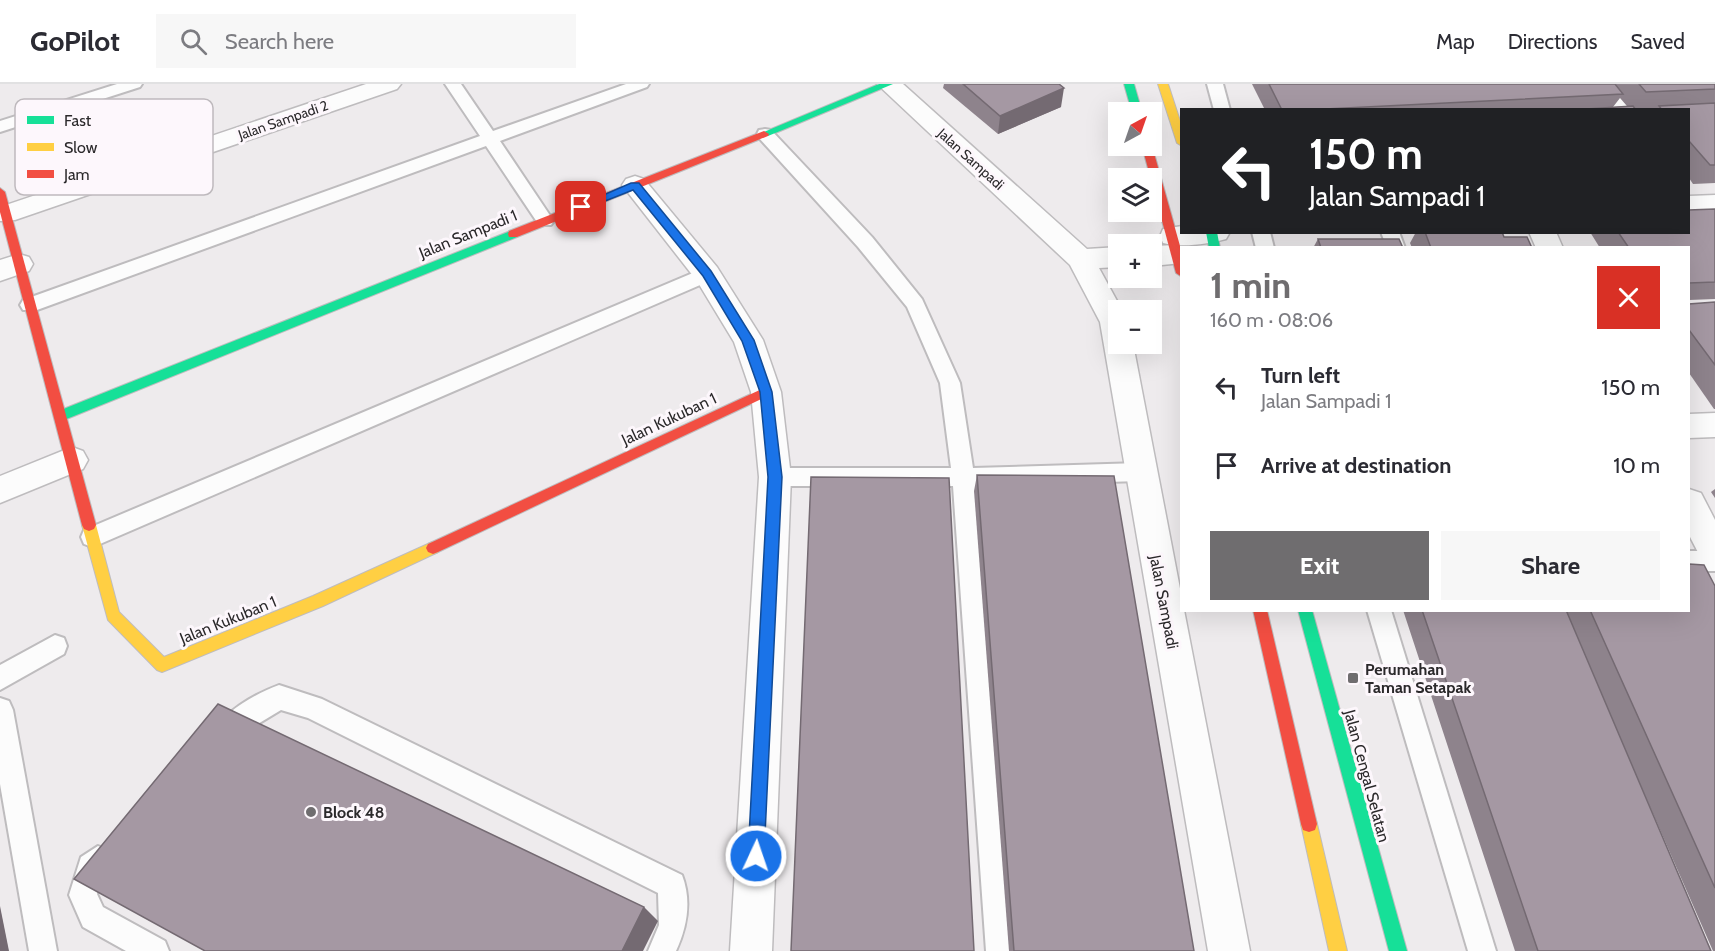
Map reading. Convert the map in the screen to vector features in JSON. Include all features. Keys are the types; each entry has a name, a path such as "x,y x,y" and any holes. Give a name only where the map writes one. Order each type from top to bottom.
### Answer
{"street":[{"name":"Jalan Sampadi 1","path":"60,416 889,84"},
{"name":"Jalan Sampadi","path":"889,84 1081,259 1114,322 1229,951"},
{"path":"1129,84 1134,102"},
{"path":"1163,84 1180,137"},
{"name":"Jalan Sampadi 2","path":"213,137 373,86"},
{"path":"1149,156 1171,255"},
{"path":"635,185 707,274 748,340 766,392 775,477 751,951"},
{"name":"Jalan Sampadi 2","path":"3,203 28,195"},
{"name":"Jalan Kukuban 1","path":"3,203 10,267 30,305 112,615 162,665 318,602 766,392"},
{"path":"1187,246 1209,234"},
{"path":"1081,259 1108,258"},
{"path":"1690,426 1715,425"},
{"path":"0,490 72,460"},
{"path":"1690,505 1715,552"},
{"path":"1260,612 1338,951"},
{"name":"Jalan Cengal Selatan","path":"1306,612 1398,951"}],"lane":[{"path":"87,99 134,84"},
{"path":"453,84 545,221"},
{"path":"30,305 641,84"},
{"path":"1215,84 1221,108"},
{"path":"1603,84 1621,108"},
{"path":"0,127 15,122"},
{"path":"765,134 865,242 915,304 950,383 963,477 1000,951"},
{"path":"92,537 707,274"},
{"path":"775,477 963,477 1140,472"},
{"path":"1690,561 1715,561"},
{"path":"1380,612 1482,951"},
{"path":"0,678 55,646"},
{"path":"206,753 239,721 279,697 313,708 672,885 673,926 662,951"},
{"path":"0,710 43,951"},
{"path":"115,843 91,867 83,895 93,917 155,951"}],"building":[{"path":"963,84 1059,84 1064,88 1000,116"},
{"path":"1269,84 1615,84 1623,94 1345,108 1281,108"},
{"path":"1639,84 1715,84 1715,89 1646,92"},
{"path":"1715,103 1715,165 1710,165 1690,142 1690,108 1660,108 1659,106"},
{"path":"1633,106 1634,108 1602,108"},
{"path":"1715,209 1715,282 1690,283 1690,246 1628,246 1619,234 1690,234 1690,210"},
{"path":"1426,234 1503,234 1504,237 1527,237 1531,246 1430,246"},
{"path":"1318,239 1399,239 1402,246 1320,246"},
{"path":"1715,302 1715,365 1690,331 1690,304"},
{"path":"977,475 1114,476 1194,951 1014,951"},
{"path":"811,477 949,478 974,951 791,951"},
{"path":"1690,564 1704,565 1715,586 1715,888 1591,612 1690,612"},
{"path":"1423,612 1567,612 1711,951 1538,951"},
{"name":"Block 48","path":"218,704 644,907 622,951 205,951 74,879"}],"traffic: fast":[{"path":"764,134 888,84"},
{"path":"1129,84 1134,102"},
{"path":"60,416 513,234"},
{"path":"1212,234 1214,246"},
{"path":"1306,612 1398,951"}],"traffic: slow":[{"path":"1163,84 1180,137"},
{"path":"89,525 113,615 162,665 318,601 433,548"},
{"path":"1309,824 1338,951"}],"traffic: jam":[{"path":"513,234 764,134"},
{"path":"1150,156 1180,266"},
{"path":"0,192 89,525"},
{"path":"433,548 766,392"},
{"path":"1260,612 1309,824"}],"place":[{"name":"Perumahan Taman Setapak","path":"1353,678"},
{"name":"Block 48","path":"311,812"}],"route":[{"path":"581,207 635,185 707,274 748,340 766,392 775,477 756,856"}]}
